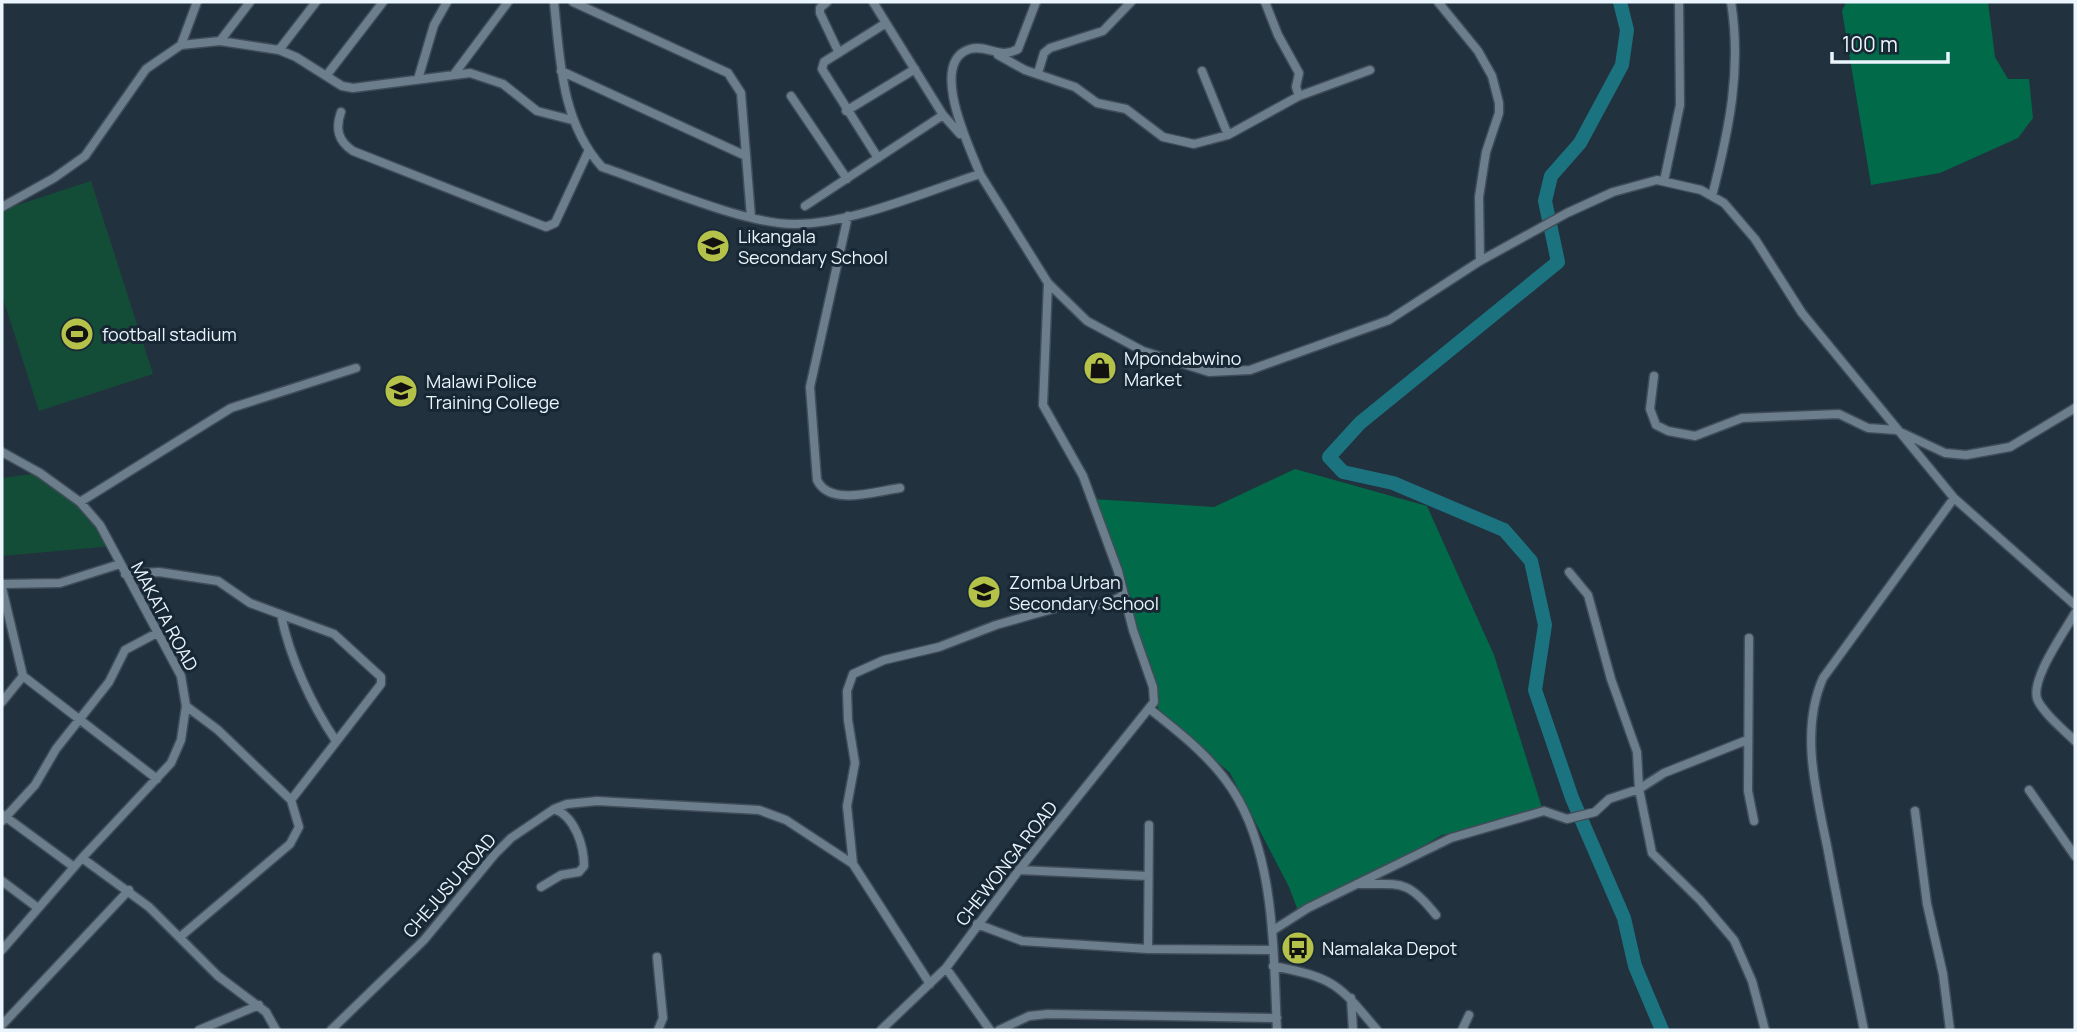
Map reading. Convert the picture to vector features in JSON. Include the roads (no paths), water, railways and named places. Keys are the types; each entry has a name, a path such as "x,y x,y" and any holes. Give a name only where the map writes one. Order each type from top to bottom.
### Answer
{"street":[{"path":"181,45 197,2"},
{"path":"220,41 250,2"},
{"path":"279,50 316,2"},
{"path":"326,76 383,2"},
{"path":"418,79 434,25 447,2"},
{"path":"455,73 508,2"},
{"path":"554,2 561,71 572,120 588,152 602,167 751,217 794,224 848,216 981,174"},
{"path":"573,2 728,73 741,93 751,217"},
{"path":"827,2 820,8 820,13 839,53"},
{"path":"873,2 943,115 966,142"},
{"path":"998,55 1012,52 1022,43 1037,2"},
{"path":"1038,73 1044,53 1050,48 1103,31 1131,2"},
{"path":"1265,2 1278,35 1299,73 1296,87 1299,96"},
{"path":"1438,2 1478,51 1492,76 1499,103 1499,113 1486,152 1479,197 1480,261"},
{"path":"1664,181 1680,105 1679,2"},
{"path":"1712,196 1735,90 1737,58 1731,2"},
{"path":"878,158 822,69 824,62 886,23"},
{"path":"2,207 54,178 85,156 146,69 181,45 220,41 279,50 342,86 365,88 455,73 470,73 503,84 537,111 572,120"},
{"path":"1370,69 1299,96 1228,135 1194,144 1167,139 1126,108 1097,103 1075,88 1021,68 998,55 972,48 961,54 953,66 951,81 966,142 981,174 1048,283 1087,321 1143,351 1199,371 1237,372 1271,363 1389,320 1480,261 1567,213 1622,189 1649,180 1664,181 1712,196 1724,204 1755,239 1802,313 1954,498 2075,605"},
{"path":"846,111 915,69"},
{"path":"561,71 746,156"},
{"path":"1202,71 1228,135"},
{"path":"791,96 847,178"},
{"path":"341,112 339,137 343,145 353,151 546,227 555,223 588,152"},
{"path":"805,206 943,115"},
{"path":"848,216 810,387 817,480 821,488 837,496 900,488"},
{"path":"1048,283 1043,405 1083,476 1153,687 1155,699 1151,709 1208,760 1239,802 1261,865 1272,931 1277,1030"},
{"path":"80,502 231,408 356,368"},
{"path":"1654,376 1650,414 1658,427 1702,436 1742,418 1839,414 1868,428 1896,430 1945,453 1975,454 2010,447 2075,408"},
{"name":"MAKATA ROAD","path":"2,452 40,473 80,502 107,535 125,574 181,676 186,706 176,755 2,950"},
{"path":"1864,1030 1817,804 1812,751 1813,711 1823,678 1954,498"},
{"path":"120,564 60,583 2,586 23,676 157,779"},
{"path":"125,574 159,572 218,581 250,603 334,634 381,677 381,684 291,800"},
{"path":"1569,572 1588,595 1595,628 1637,752 1639,789 1652,853 1700,900 1734,940 1752,981 1765,1030"},
{"path":"930,984 853,864 847,806 855,762 848,712 848,691 853,674 884,660 939,648 996,625 1077,602 1104,605 1124,595"},
{"path":"2075,613 2035,690 2039,703 2075,741"},
{"path":"281,615 287,641 320,715 336,741"},
{"path":"74,867 3,817 35,785 56,749 112,676 125,650 157,633"},
{"path":"1749,638 1746,740 1748,791 1754,821"},
{"path":"2,702 23,676"},
{"path":"180,937 290,844 299,827 291,800 218,730 186,706"},
{"name":"CHEWONGA ROAD","path":"881,1030 946,968 1019,870 1151,709"},
{"path":"1272,931 1354,884 1469,832 1544,811 1567,819 1595,812 1609,799 1639,789 1664,773 1746,740"},
{"path":"2029,790 2075,856"},
{"name":"CHEJUSU ROAD","path":"331,1030 424,940 495,854 520,832 554,809 597,801 769,813 786,820 853,864"},
{"path":"541,887 561,875 579,872 584,866 569,818 554,809"},
{"path":"1915,811 1927,904 1943,974 1950,1030"},
{"path":"1148,949 1149,825"},
{"path":"82,858 129,890 218,975 259,1005 276,1030"},
{"path":"1019,870 1147,876"},
{"path":"2,881 38,908"},
{"path":"1354,884 1396,883 1421,897 1436,915"},
{"path":"2,1025 129,890"},
{"path":"977,924 1023,941 1148,949 1272,950"},
{"path":"657,957 663,1018 658,1030"},
{"path":"1273,966 1323,977 1350,996 1377,1030"},
{"path":"946,968 990,1030"},
{"path":"1350,996 1353,1030"},
{"path":"199,1030 259,1005"},
{"path":"999,1030 1029,1016 1048,1014 1277,1018"},
{"path":"1462,1030 1469,1015"}],"waterway":[{"path":"1620,2 1627,30 1622,65 1580,143 1551,176 1545,201 1558,262 1360,423 1329,457 1343,472 1393,483 1504,530 1531,561 1545,625 1535,690 1572,798 1624,918 1635,966 1662,1030"}],"place":[{"name":"Likangala Secondary School","path":"713,246"},
{"name":"football stadium","path":"77,334"},
{"name":"Mpondabwino Market","path":"1100,368"},
{"name":"Malawi Police Training College","path":"401,391"},
{"name":"Zomba Urban Secondary School","path":"984,592"},
{"name":"Namalaka Depot","path":"1298,948"}]}
